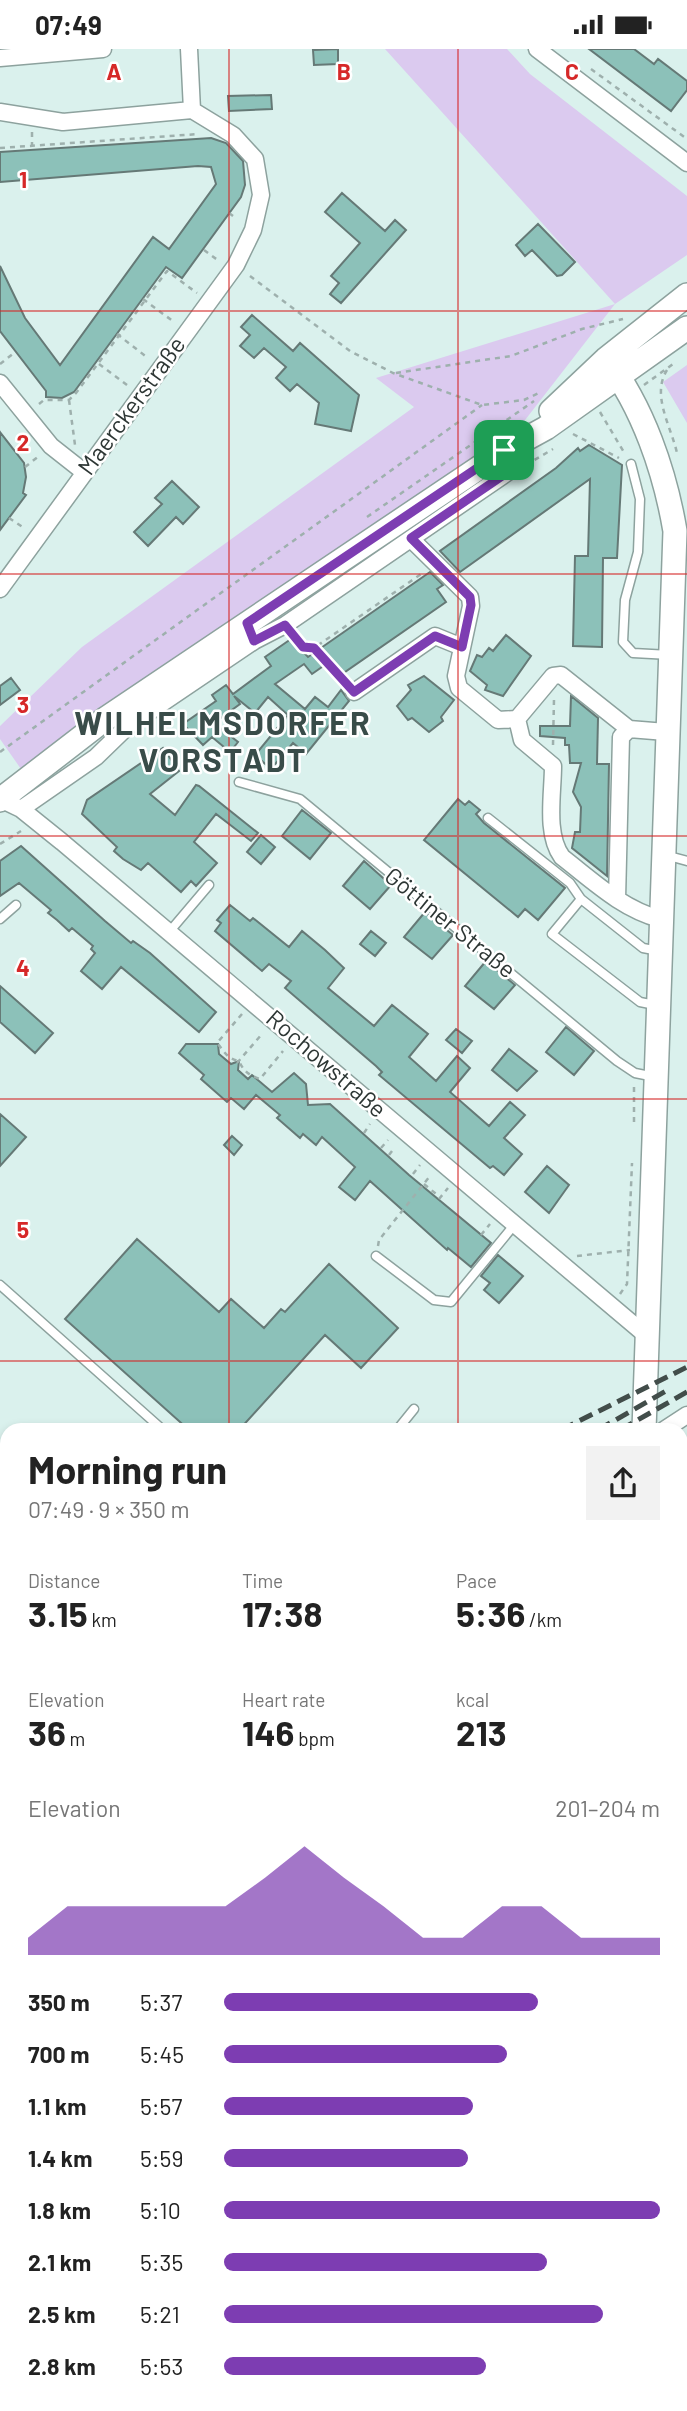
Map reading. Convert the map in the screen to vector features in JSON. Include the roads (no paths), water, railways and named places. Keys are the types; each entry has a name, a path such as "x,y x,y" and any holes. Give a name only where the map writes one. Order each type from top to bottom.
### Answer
{"street":[{"path":"0,58 103,49"},
{"path":"0,112 63,121 192,110 189,49"},
{"path":"537,49 687,163"},
{"name":"Maerckerstraße","path":"0,589 236,265 256,219 261,195 255,159 246,145 192,110"},
{"path":"251,632 285,625 509,447 546,428 612,367 637,323 687,295"},
{"path":"612,367 663,358 687,328"},
{"path":"612,367 635,407 668,491 675,531 657,1006 645,1075 640,1248 646,1336 644,1423"},
{"path":"0,383 51,446 84,472"},
{"path":"6,801 105,719 251,632 392,539 411,538 511,470 509,447"},
{"path":"411,538 470,597 471,605 456,676 459,688 498,719 517,719"},
{"path":"354,692 435,636 462,647"},
{"path":"517,719 553,676 561,674 629,729 666,732"},
{"path":"517,719 522,740 553,766 552,835 556,849 562,857 617,899 644,914 660,919"},
{"path":"617,899 621,737 629,729"},
{"name":"Rochowstraße","path":"6,801 170,931 646,1336"}],"lane":[{"path":"631,464 640,499 638,552 625,600 623,642 632,653 670,655"},
{"name":"Göttiner Straße","path":"239,782 300,799 645,1075"},
{"path":"488,818 570,883 581,899 643,948 659,951"},
{"path":"662,854 687,861"},
{"path":"170,931 209,885"},
{"path":"581,899 552,934 640,1002 657,1006"},
{"path":"0,919 16,905"},
{"path":"376,1256 434,1300 451,1302 515,1224"},
{"path":"0,1285 155,1423"},
{"path":"403,1423 414,1409"}],"railway":[{"path":"575,1423 687,1367"},
{"path":"610,1423 666,1391"},
{"path":"632,1423 687,1392"}],"district":[{"name":"WILHELMSDORFER VORSTADT","path":"223,742"}]}
